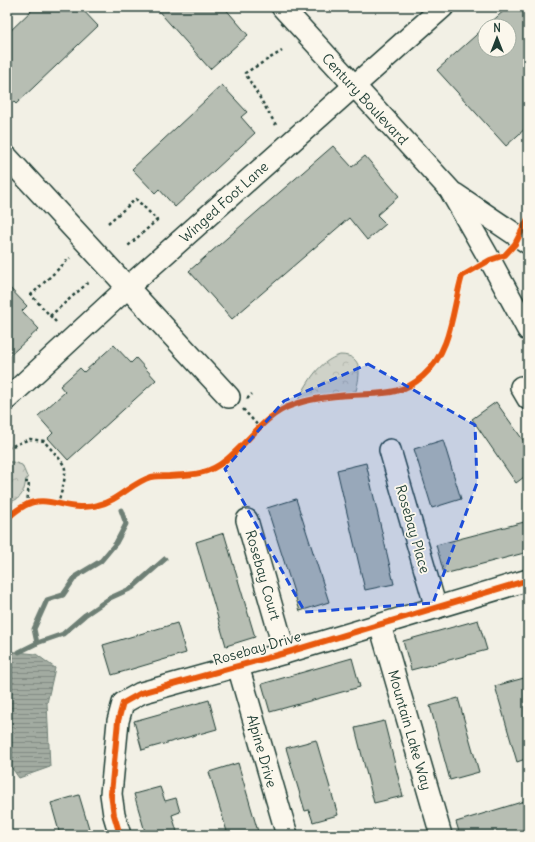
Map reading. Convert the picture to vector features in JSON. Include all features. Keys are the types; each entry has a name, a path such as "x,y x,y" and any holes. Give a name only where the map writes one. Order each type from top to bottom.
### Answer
{"street":[{"name":"Century Boulevard","path":"282,7 450,190 528,243"},
{"name":"Winged Foot Lane","path":"7,399 128,287 443,7"},
{"path":"7,158 234,401"},
{"name":"Century Boulevard","path":"450,190 528,330"},
{"name":"Rosebay Place","path":"390,450 436,608"},
{"name":"Rosebay Court","path":"247,520 285,653"},
{"name":"Rosebay Drive","path":"120,835 114,815 111,794 118,721 123,703 141,693 285,653 528,580"},
{"name":"Mountain Lake Way","path":"380,625 441,835"},
{"name":"Alpine Drive","path":"238,666 287,835"}],"path":[{"path":"276,125 245,73 282,51"},
{"path":"108,224 136,199 157,220 128,246"},
{"path":"56,322 30,295 70,258"},
{"path":"50,316 90,281"},
{"path":"234,401 260,428"},
{"path":"254,433 267,421"},
{"path":"7,448 30,439 44,441 63,464 65,469 58,503"},
{"path":"19,510 30,504 29,482 25,482"},
{"path":"50,502 65,505"}],"highlighted area":[{"path":"368,364 475,425 477,483 433,603 305,612 225,469 284,401"}],"green space":[{"path":"340,355 353,358 357,362 359,379 356,391 298,400 310,379 320,367 332,358"},
{"path":"7,462 22,465 28,479 26,479 21,495 16,500 7,503"}],"shaded area":[{"path":"7,651 36,654 55,668 47,703 50,767 19,778 9,764 7,757"}],"building":[{"path":"35,7 80,7 98,26 16,104 7,95 7,34"},
{"path":"155,7 224,7 248,35 210,69"},
{"path":"508,7 528,7 528,126 506,146 437,70 477,34 477,58 517,58 517,18 496,18"},
{"path":"222,85 247,112 241,117 255,133 175,207 159,189 155,193 132,169"},
{"path":"333,146 352,167 365,156 399,196 377,215 386,224 367,240 349,218 232,319 189,271"},
{"path":"7,285 27,306 22,311 39,329 7,358"},
{"path":"114,345 131,363 136,358 156,380 68,460 48,438 53,433 38,416 65,392 60,386 80,368 84,372"},
{"path":"496,402 528,447 528,474 516,483 472,419"},
{"path":"443,440 461,499 432,508 414,449"},
{"path":"366,463 394,584 365,590 337,470"},
{"path":"296,499 329,602 300,611 267,508"},
{"path":"528,521 528,552 444,574 436,545"},
{"path":"224,533 255,637 226,646 196,542"},
{"path":"478,620 487,650 411,670 403,641"},
{"path":"177,623 186,653 112,675 103,645"},
{"path":"352,658 360,687 270,712 262,684"},
{"path":"524,678 528,692 528,758 517,762 495,686"},
{"path":"458,698 479,772 450,780 430,706"},
{"path":"209,700 217,729 142,750 134,721"},
{"path":"384,721 403,796 374,803 355,728"},
{"path":"316,740 338,815 313,822 309,810 305,811 286,748"},
{"path":"238,763 259,835 228,835 209,772"},
{"path":"160,787 165,801 176,798 180,812 172,815 178,835 146,835 134,794"},
{"path":"79,795 91,835 60,835 51,803"},
{"path":"528,800 528,832 517,835 460,835 456,822"}],"waterway":[{"path":"37,643 34,629 47,600 63,595 76,576 101,561 116,543 126,524 121,510"},
{"path":"19,652 37,643 63,634 85,615 110,598 132,588 165,559"}],"cycle path":[{"path":"7,519 13,513 31,503 45,501 73,507 94,506 112,500 137,483 151,477 177,476 199,473 213,469 234,453 274,415 283,409 300,403 337,396 390,392 407,387 423,376 433,366 440,355 450,329 462,276 490,260 505,255 515,244 528,219"},
{"path":"120,835 114,815 111,794 118,721 123,703 141,693 285,653 528,580"}]}
